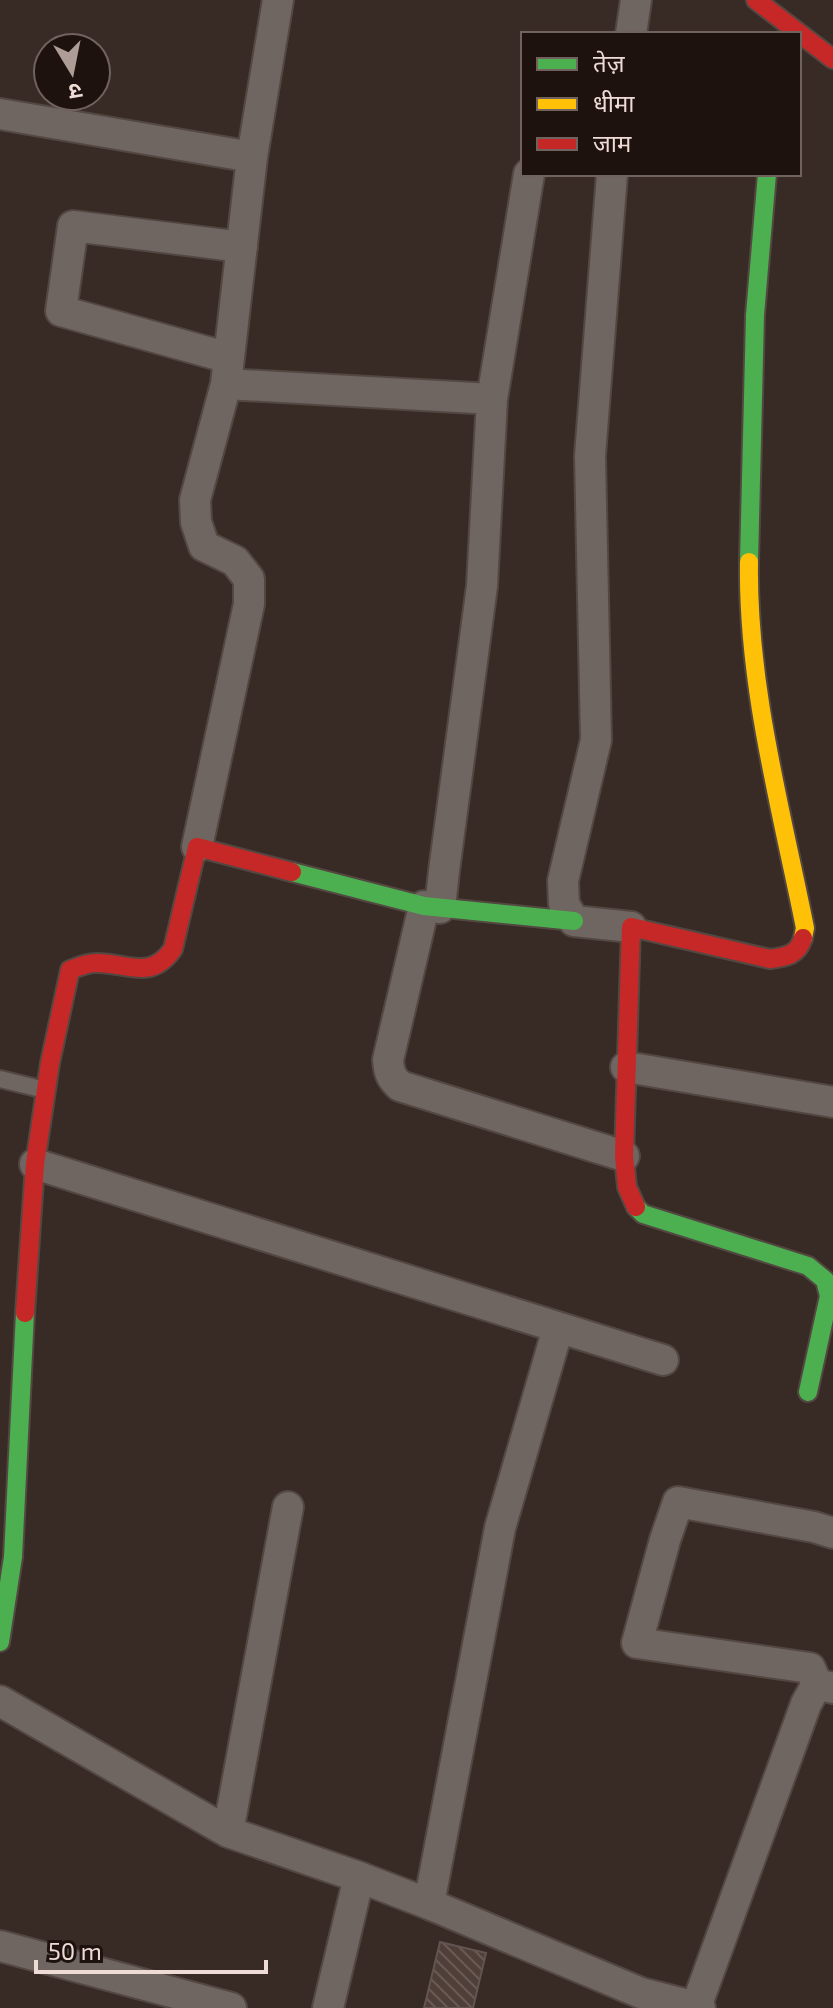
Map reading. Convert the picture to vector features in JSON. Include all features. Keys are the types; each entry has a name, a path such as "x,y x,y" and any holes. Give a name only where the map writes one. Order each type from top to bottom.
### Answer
{"street":[{"path":"0,1642 13,1557 35,1164 70,970 92,962 141,969 167,960 173,949 249,604 249,579 235,561 204,546 196,522 195,500 227,371 252,157 278,0"},
{"path":"631,32 636,0"},
{"path":"772,17 794,32"},
{"path":"801,37 833,59"},
{"path":"0,114 252,157"},
{"path":"529,176 492,399 482,586 446,855 388,1060 389,1072 400,1086 624,1156"},
{"path":"574,921 564,904 563,881 596,740 590,456 612,176"},
{"path":"197,847 432,907 631,927 770,959 789,957 798,950 805,928 757,691 751,635 749,581 755,315 767,176"},
{"path":"242,247 73,226 61,311 227,371 492,399"},
{"path":"631,927 624,1156 631,1203 643,1214 808,1266 825,1280 829,1296 808,1392"},
{"path":"626,1067 833,1102"},
{"path":"35,1164 663,1360"},
{"path":"429,1904 500,1528 558,1328"},
{"path":"0,1701 228,1832 429,1904 641,1993 698,2008 806,1704 825,1686 810,1668 637,1643 678,1502 833,1533"},
{"path":"228,1832 288,1507"},
{"path":"328,2008 359,1877"},
{"path":"0,1946 231,2008"}],"lane":[{"path":"0,1079 46,1090"}],"building":[{"path":"440,1942 486,1953 473,2008 424,2008"}],"traffic: fast":[{"path":"749,562 755,315 767,176"},
{"path":"292,872 424,906 574,921"},
{"path":"636,1207 643,1214 808,1266 825,1280 829,1296 808,1392"},
{"path":"0,1642 13,1557 25,1313"}],"traffic: slow":[{"path":"749,562 750,608 760,700 805,928 803,938"}],"traffic: jam":[{"path":"756,0 798,32"},
{"path":"801,34 833,59"},
{"path":"25,1313 35,1164 50,1063 70,970 95,963 147,968 164,959 173,949 197,847 292,872"},
{"path":"636,1207 627,1187 624,1156 631,927 770,959 791,954 803,938"}]}
